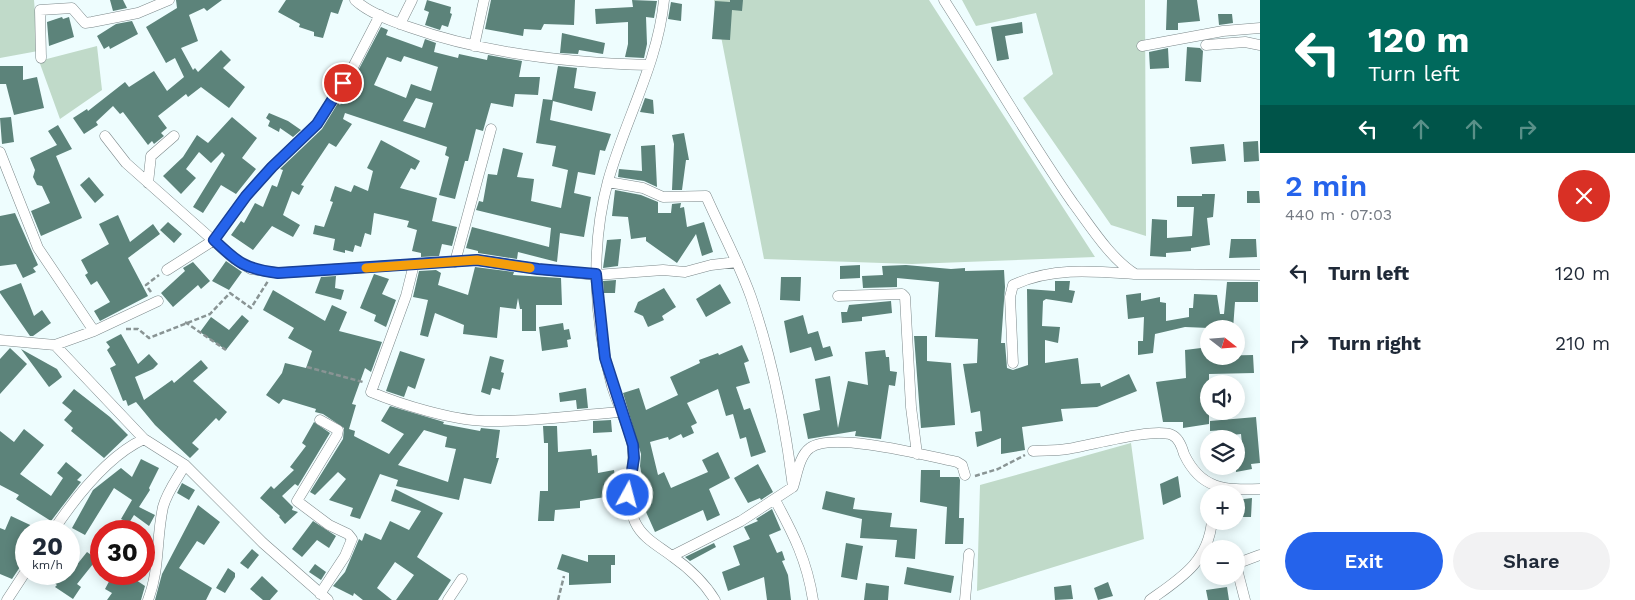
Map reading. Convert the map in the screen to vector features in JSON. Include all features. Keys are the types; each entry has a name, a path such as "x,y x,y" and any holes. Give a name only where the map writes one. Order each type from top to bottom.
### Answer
{"street":[{"path":"41,55 41,58 40,10 72,8 85,23 138,13 169,0"},
{"path":"355,0 400,24 440,38 474,46 606,64 649,64"},
{"path":"400,24 412,0"},
{"path":"474,46 484,0"},
{"path":"664,0 649,64 608,182 600,222 596,274 605,358 633,445 634,458 628,495 635,522 649,541 672,556 701,580 715,600"},
{"path":"944,0 1052,172 1092,230 1127,269 1135,274"},
{"path":"167,270 214,240 246,196 272,167 317,124 352,68 380,15"},
{"path":"1142,46 1223,31 1260,28"},
{"path":"1206,45 1246,42 1260,45"},
{"path":"455,262 491,129"},
{"path":"105,136 126,163 233,258 251,269 273,272 477,260 538,269 596,274 663,270 685,272 711,265 737,262"},
{"path":"148,183 151,156 174,136"},
{"path":"0,152 38,248 94,331"},
{"path":"608,182 643,188 663,197 706,196 737,262 761,328 777,394 794,487"},
{"path":"414,264 406,296 371,392 438,413 483,421 530,420 622,412"},
{"path":"1013,363 1010,297 1013,285 1044,273 1088,271 1135,274 1201,273 1260,275"},
{"path":"838,296 902,294 905,296 912,407 918,454"},
{"path":"0,340 55,345 94,331 158,301"},
{"path":"55,345 144,439 185,465 263,543 324,597 352,539 348,534 329,525 297,501 337,435 338,430 320,420"},
{"path":"1033,451 1066,449 1118,438 1167,433 1178,440 1190,466 1212,485"},
{"path":"61,520 85,488 122,452 144,439"},
{"path":"672,556 741,521 794,487 802,458 810,448 829,442 880,447 957,462 962,465 968,476"},
{"path":"148,600 157,573 163,507 167,495 185,465"},
{"path":"1245,491 1260,490"},
{"path":"775,500 797,539 808,570 813,600"},
{"path":"1150,600 1176,582 1201,558 1210,540 1211,530"},
{"path":"965,600 969,554"},
{"path":"1244,600 1237,569 1241,562 1260,555"},
{"path":"448,600 462,579"},
{"path":"7,600 17,585"}],"path":[{"path":"158,301 146,285 167,270"},
{"path":"121,330 138,329 148,338 185,322 210,314 230,293 251,308 273,272"},
{"path":"185,322 226,350"},
{"path":"307,367 374,385"},
{"path":"968,476 986,474 1033,451"},
{"path":"558,600 564,576"}],"green space":[{"path":"0,0 34,0 38,51 0,58"},
{"path":"714,0 929,0 1095,257 912,264 764,259"},
{"path":"962,0 1145,0 1146,236 1111,225 1023,98 1053,74 1036,13 976,26"},
{"path":"97,46 102,90 60,119 39,61"},
{"path":"1131,443 1144,539 977,591 980,485"}],"building":[{"path":"110,0 123,0 127,8 113,11"},
{"path":"176,0 222,0 207,11 204,8 189,15 198,41 181,48 193,70 195,68 198,72 221,50 231,60 223,68 245,87 229,108 201,87 188,97 186,94 158,116 167,128 161,133 164,136 154,144 152,141 148,145 123,112 120,114 113,106 96,122 98,125 84,134 73,118 87,109 88,111 125,82 129,87 154,71 167,91 184,77 175,58 166,63 146,27 177,8"},
{"path":"286,0 343,0 338,14 331,12 323,38 314,36 314,32 299,27 300,24 278,12"},
{"path":"427,0 451,7 450,13 452,14 448,27 442,25 440,30 425,25 429,12 424,10"},
{"path":"491,0 575,0 574,25 544,24 541,30 524,29 523,36 485,29"},
{"path":"632,0 657,1 654,18 646,17 647,44 644,58 625,57 628,44 628,22 596,24 595,9 633,7"},
{"path":"730,0 743,0 742,11 732,10 730,40 712,39 715,1 730,2"},
{"path":"1167,0 1197,0 1200,21 1178,23 1178,30 1166,30"},
{"path":"671,2 682,4 681,21 668,19"},
{"path":"1218,14 1232,14 1233,23 1219,25"},
{"path":"62,17 63,19 69,17 74,37 49,46 47,22"},
{"path":"132,21 138,34 110,49 109,46 104,49 97,36 116,24"},
{"path":"1022,22 1023,33 1005,36 1009,59 997,61 991,27"},
{"path":"381,27 388,30 386,35 422,48 425,39 436,43 434,52 458,58 459,54 487,60 488,55 522,61 519,77 540,77 538,95 515,94 513,107 491,103 483,131 476,129 468,161 465,161 455,199 439,195 449,157 445,155 447,147 345,113 343,119 352,124 336,147 329,143 301,185 304,186 299,195 292,191 283,215 300,225 293,237 272,226 253,250 231,235 241,221 244,223 255,203 263,207 272,185 277,187 283,170 280,169 322,129 338,103 340,105","holes":["404,56 438,67 431,91 411,84 406,98 374,85 387,57 401,62","416,98 433,103 425,128 403,121"]},
{"path":"562,33 605,43 603,54 579,50 578,54 560,53"},
{"path":"1187,47 1200,48 1203,51 1201,82 1185,81"},
{"path":"1168,48 1169,68 1150,69 1149,52"},
{"path":"0,66 23,66 23,80 37,77 44,108 14,115 6,84 0,84"},
{"path":"558,66 577,68 574,88 596,92 592,111 553,101 550,120 611,134 605,151 600,150 595,175 578,172 574,193 591,197 584,237 560,233 557,262 518,252 517,259 478,253 478,251 466,248 472,227 549,247 551,228 476,210 479,201 483,202 488,174 497,175 503,148 523,153 517,177 534,179 531,201 561,208 568,170 552,166 556,146 536,143 543,99 552,100"},
{"path":"645,98 653,100 654,114 640,112"},
{"path":"269,113 288,121 301,130 293,137 280,128 279,132 268,126 270,121 266,118"},
{"path":"11,117 14,142 2,144 0,118"},
{"path":"232,117 257,138 242,158 256,169 236,194 221,185 203,213 193,207 225,155 222,152 211,163 199,152 186,169 196,178 181,194 163,176 183,157 197,135 208,143"},
{"path":"58,125 72,149 56,156 82,218 41,236 31,211 50,203 42,186 37,185 33,177 35,170 30,158 57,145 48,131"},
{"path":"684,133 689,160 686,160 682,190 672,190 674,144 672,135"},
{"path":"381,140 420,161 415,170 411,168 400,188 437,198 432,221 457,227 452,246 442,244 439,256 421,257 421,253 412,251 417,230 407,227 409,221 374,213 371,235 365,233 361,247 355,245 353,252 345,250 345,253 333,250 335,239 313,234 315,225 324,227 333,202 330,201 335,186 351,192 354,185 368,191 373,171 367,168"},
{"path":"1258,141 1259,161 1244,162 1243,142"},
{"path":"1224,144 1226,161 1192,164 1190,147"},
{"path":"655,145 657,187 644,181 618,177 619,169 642,171 641,146"},
{"path":"89,177 104,195 95,203 80,185"},
{"path":"615,190 641,195 658,202 658,213 671,213 672,204 681,203 680,208 684,207 687,227 704,222 713,252 702,256 696,234 677,263 646,241 646,237 631,239 628,217 612,216"},
{"path":"1247,191 1259,191 1260,203 1247,203"},
{"path":"1202,194 1215,194 1213,217 1207,218 1210,245 1191,248 1191,251 1166,253 1166,257 1150,256 1152,219 1167,220 1167,238 1192,236 1194,207 1177,207 1177,196 1202,196"},
{"path":"15,213 38,265 33,268 36,272 23,278 16,264 0,266 0,216"},
{"path":"118,215 130,242 153,224 160,234 128,258 148,296 100,321 94,311 110,302 97,281 91,285 85,275 88,273 81,260 109,244 99,224"},
{"path":"168,222 182,234 174,243 160,230"},
{"path":"621,239 618,266 603,268 607,240"},
{"path":"1231,239 1256,239 1257,257 1229,258"},
{"path":"226,261 242,272 229,290 212,281"},
{"path":"193,262 210,281 201,289 198,285 173,307 161,293 185,271 183,268"},
{"path":"860,265 860,278 840,279 840,266"},
{"path":"906,265 951,269 965,268 965,271 1004,270 1005,287 1001,343 1005,343 1007,368 1013,370 1028,365 1027,289 1055,291 1055,281 1070,281 1069,290 1075,291 1072,303 1046,299 1043,301 1042,326 1060,327 1058,343 1045,340 1045,363 1078,358 1081,384 1100,383 1101,387 1129,374 1137,391 1097,407 1061,409 1063,421 1022,427 1025,450 1001,454 1001,438 977,447 975,432 982,431 980,411 971,413 963,364 977,363 978,339 935,337 939,282 897,278 897,287 863,288 862,276 883,275 882,266"},
{"path":"475,267 514,272 513,275 561,278 562,305 536,305 536,331 522,331 522,309 520,309 518,298 516,309 500,307 497,338 463,334 464,325 435,313 428,337 420,335 428,300 413,297 419,271 436,270 441,273 438,285 468,295"},
{"path":"374,274 389,279 382,294 396,300 386,327 374,321 376,315 360,308"},
{"path":"336,276 335,288 344,290 341,300 315,293 321,277"},
{"path":"781,277 801,277 800,301 780,300"},
{"path":"616,280 615,293 604,293 603,281"},
{"path":"1227,282 1258,282 1258,302 1235,302 1234,320 1200,320 1200,328 1185,327 1155,334 1153,353 1138,355 1138,341 1143,341 1144,317 1128,319 1126,295 1141,293 1141,301 1160,297 1160,302 1166,303 1166,321 1189,317 1189,308 1193,308 1194,294 1217,295 1220,314 1224,314"},
{"path":"21,283 34,316 42,310 51,323 33,336 30,336 0,293 0,291"},
{"path":"720,284 731,303 706,317 696,299"},
{"path":"664,288 676,307 662,316 664,320 648,327 643,316 634,312 638,302"},
{"path":"273,290 325,321 332,305 347,312 339,331 382,342 371,372 365,368 352,404 356,405 349,429 355,431 354,436 389,454 404,434 381,421 390,406 444,422 443,424 480,431 481,428 500,430 496,458 499,458 491,484 464,478 459,500 396,486 398,480 380,474 360,519 350,516 353,508 329,500 346,479 338,472 315,495 310,492 343,439 344,428 323,414 315,412 316,409 283,399 279,404 266,395 282,373 285,363 306,368 312,351 288,338 294,328 263,310","holes":["424,430 447,437 445,447 456,449 448,482 398,465"]},
{"path":"891,301 892,313 862,317 862,321 842,323 841,312 847,312 849,305"},
{"path":"242,315 249,321 226,350 200,332 211,317 229,330"},
{"path":"803,315 808,334 818,331 823,348 830,346 833,356 815,361 811,347 790,353 784,321"},
{"path":"563,323 564,330 569,329 571,339 567,340 568,347 542,351 539,327"},
{"path":"121,334 138,364 149,354 158,364 153,369 135,377 144,400 172,380 174,383 201,360 208,368 193,381 227,412 219,421 216,418 192,443 199,449 190,458 155,425 136,402 128,406 126,400 123,401 110,368 116,365 107,350 110,347 106,342"},
{"path":"914,336 927,336 927,361 951,363 955,425 921,428"},
{"path":"742,345 749,361 744,363 750,383 736,387 744,410 750,408 766,452 751,457 746,437 740,439 733,414 726,416 718,389 687,403 697,423 691,426 694,433 683,438 681,434 669,440 668,437 650,442 658,475 664,472 671,488 708,472 702,460 718,452 730,478 709,489 720,515 707,521 703,510 655,532 642,503 639,504 637,500 638,484 643,482 640,466 641,454 623,393 639,388 646,410 678,395 670,377 700,363 699,360 718,353 719,355"},
{"path":"10,348 27,364 0,394 0,359"},
{"path":"1200,348 1200,365 1245,365 1245,355 1253,355 1254,373 1200,375 1200,420 1209,420 1209,424 1183,428 1183,422 1163,422 1156,382 1186,378 1185,350"},
{"path":"21,349 57,369 62,377 49,387"},
{"path":"885,350 886,357 889,357 890,371 897,372 895,386 889,385 881,439 855,436 856,431 808,439 803,414 820,410 815,379 830,376 838,428 848,381 868,385 865,352"},
{"path":"400,351 425,359 415,389 408,386 404,397 386,391"},
{"path":"490,356 504,360 501,372 504,373 500,390 492,388 490,395 481,392"},
{"path":"586,388 588,408 577,409 576,400 560,402 559,393"},
{"path":"74,389 110,417 128,435 104,458 71,431 73,428 64,420 72,411 62,403"},
{"path":"1256,417 1260,463 1251,464 1252,469 1245,470 1245,430 1210,430 1210,421 1245,420 1245,418"},
{"path":"611,420 612,432 593,433 593,421"},
{"path":"314,422 330,433 298,486 295,484 282,496 293,507 292,510 298,512 285,524 280,516 260,498 271,486 274,489 294,470 290,467 306,446 302,443"},
{"path":"543,426 557,426 558,452 591,449 592,456 597,455 598,473 614,470 618,495 580,501 580,508 555,510 554,521 538,521 540,491 548,491 548,443 544,443"},
{"path":"24,429 44,445 20,474 51,496 63,478 57,473 66,462 82,475 77,480 81,482 52,520 16,499 19,495 0,485 0,431 14,442"},
{"path":"141,459 159,468 149,488 150,490 139,507 155,515 152,520 141,520 134,515 131,520 121,519 132,500 114,488 94,520 90,520 90,527 85,535 80,532 80,520 76,520 93,490 121,468 132,477"},
{"path":"758,464 773,492 761,500 760,498 748,503 734,478"},
{"path":"921,470 940,470 940,477 959,477 959,518 964,518 963,544 945,544 947,507 920,502"},
{"path":"1178,476 1181,497 1163,505 1160,484"},
{"path":"182,483 195,490 189,500 177,493"},
{"path":"395,489 443,513 417,557 451,580 438,600 396,600 414,575 395,562 377,588 392,600 363,600 354,593 353,596 333,586 345,572 359,539 362,541 365,533 381,540 390,521 409,530 421,511 391,501"},
{"path":"826,491 855,498 853,509 892,513 890,527 917,529 915,559 895,557 897,540 860,538 862,519 822,509"},
{"path":"1252,498 1251,517 1245,517 1245,499"},
{"path":"198,505 220,522 204,545 197,541 179,568 212,588 206,600 155,600 162,574"},
{"path":"772,509 781,530 769,535 777,553 782,551 785,560 782,561 788,575 791,600 767,600 764,577 728,591 722,572 740,565 733,546 750,539 744,527 758,521 756,519"},
{"path":"11,516 20,520 15,520 15,574 12,579 0,574 0,528 5,530"},
{"path":"313,521 336,536 329,548 317,540 302,557 292,549"},
{"path":"714,543 716,547 690,561 685,557"},
{"path":"846,543 863,546 857,580 841,577"},
{"path":"252,549 259,555 248,569 240,563"},
{"path":"87,552 90,554 90,568 80,580 80,561"},
{"path":"562,554 588,562 588,555 615,555 615,565 611,565 611,583 569,585 569,573 557,569"},
{"path":"315,564 326,572 321,580 309,572"},
{"path":"907,567 954,576 951,593 904,584"},
{"path":"228,568 235,573 235,577 225,593 216,588"},
{"path":"262,576 278,591 270,600 263,600 250,589"},
{"path":"1108,582 1113,596 1098,600 1094,588"},
{"path":"866,583 889,586 888,600 864,600"},
{"path":"57,585 78,585 81,587 73,599 55,587"},
{"path":"107,585 145,586 141,600 107,600 112,593 105,589"},
{"path":"1071,585 1073,599 1055,600 1054,587"},
{"path":"1227,587 1229,600 1208,600 1206,590"}],"slow traffic":[{"path":"366,268 477,260 530,268"}],"route":[{"path":"343,83 317,124 292,146 246,196 214,240 233,258 251,269 278,273 477,260 538,269 596,274 605,358 613,389 633,445 634,458 628,495"}]}
